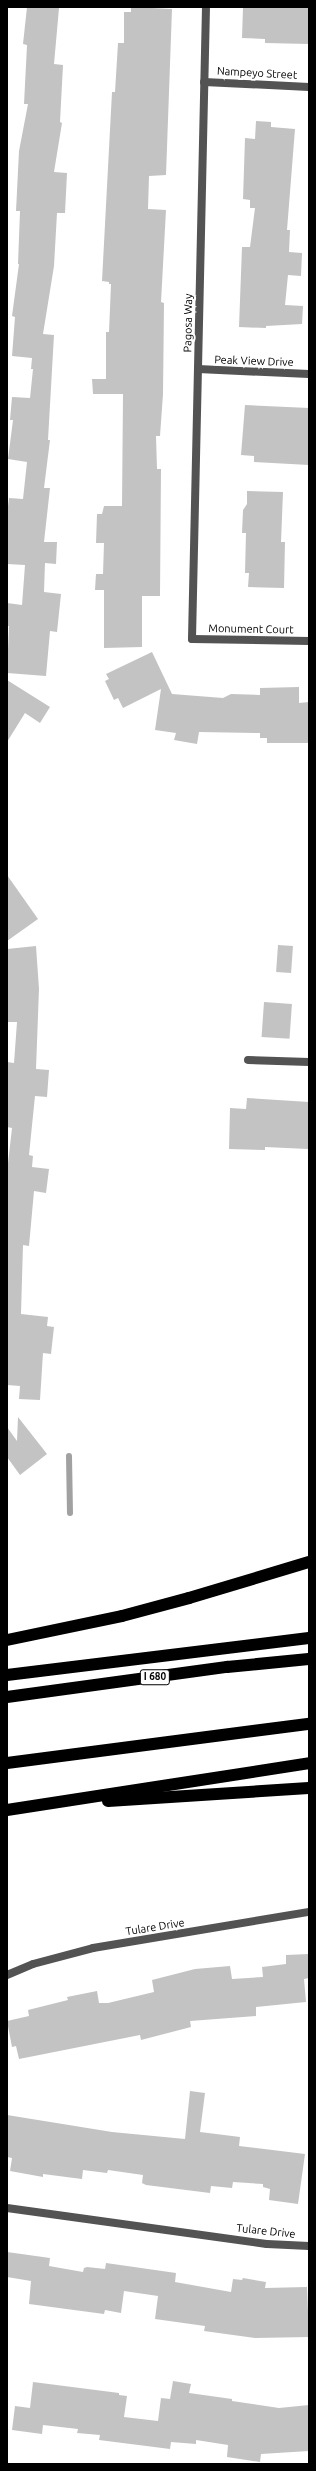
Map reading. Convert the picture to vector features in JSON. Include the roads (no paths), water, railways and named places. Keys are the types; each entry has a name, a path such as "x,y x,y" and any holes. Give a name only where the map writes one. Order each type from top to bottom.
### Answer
{"highway":[{"path":"7,1640 122,1616 189,1598 309,1562"},
{"name":"I 680","path":"7,1675 309,1638"},
{"name":"I 680","path":"7,1696 227,1667 306,1659"},
{"path":"7,1763 249,1730 309,1724"},
{"path":"7,1810 309,1763"},
{"path":"22,1808 309,1788"}],"street":[{"name":"Pagosa Way","path":"192,639 206,7"},
{"name":"Nampeyo Street","path":"204,82 309,87"},
{"name":"Peak View Drive","path":"198,370 309,374"},
{"name":"Monument Court","path":"192,639 309,641"},
{"path":"248,1060 309,1062"},
{"name":"Tulare Drive","path":"7,1975 34,1964 92,1948 309,1912"},
{"name":"Tulare Drive","path":"7,2208 267,2244 309,2246"}],"waterway":[{"path":"69,1456 70,1513"}]}
